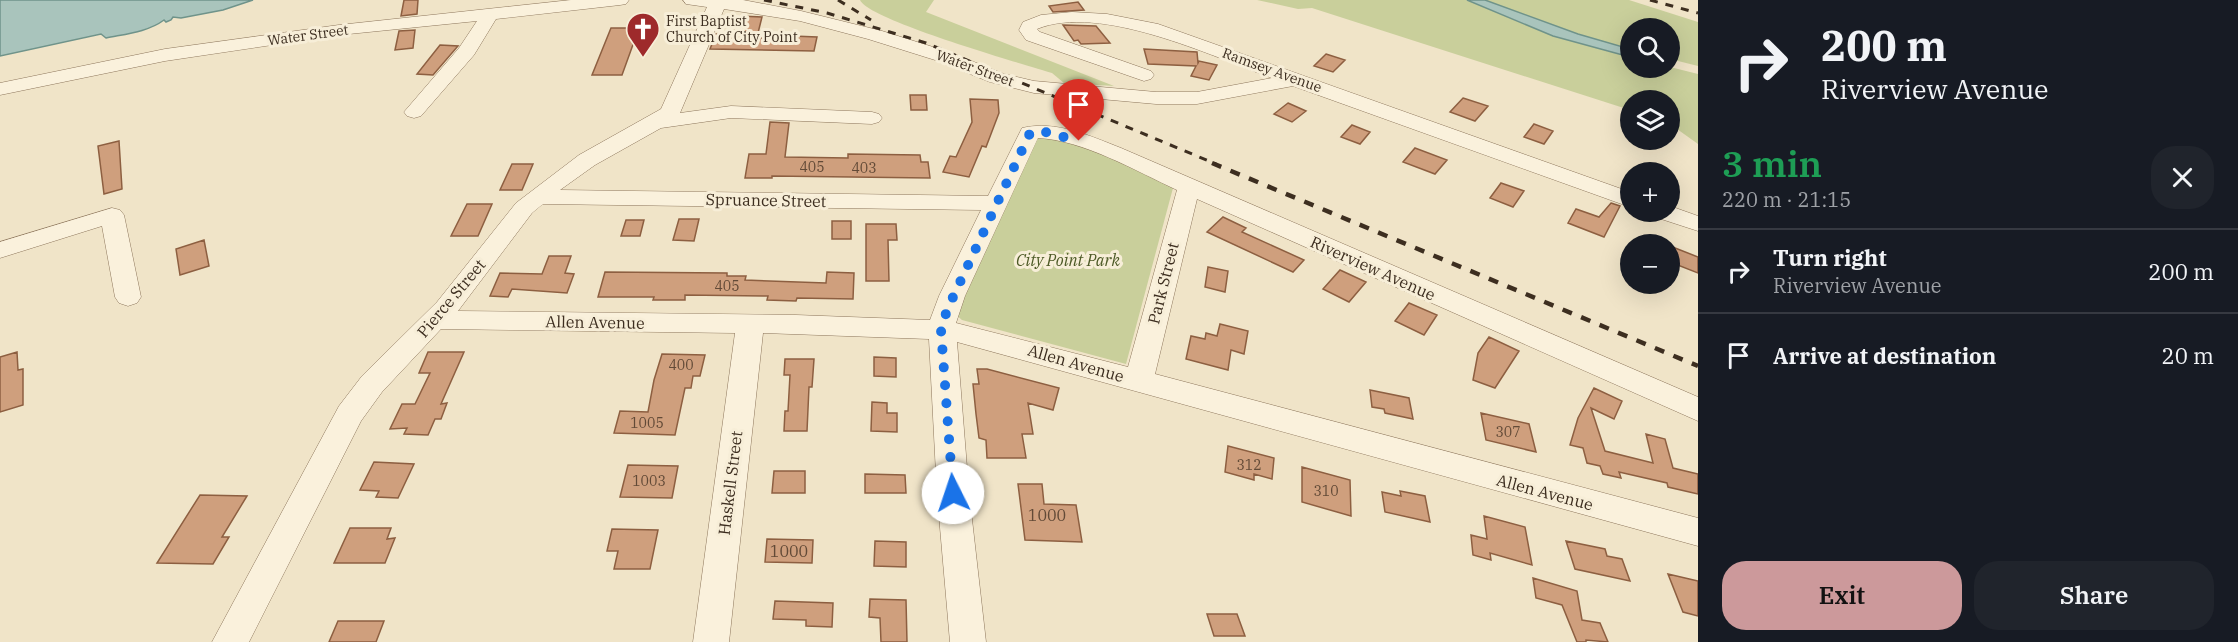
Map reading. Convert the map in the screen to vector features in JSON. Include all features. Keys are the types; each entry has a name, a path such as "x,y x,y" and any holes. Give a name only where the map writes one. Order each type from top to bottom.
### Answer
{"street":[{"name":"Water Street","path":"0,89 165,55 339,30 620,0"},
{"name":"Water Street","path":"705,1 784,12 875,35 942,56 1005,81 1034,87 1156,98 1197,98 1297,80"},
{"name":"Pierce Street","path":"230,642 350,414 372,384 437,320 506,230 537,196 587,160 656,122 673,107 705,1"},
{"path":"414,112 467,51 491,12"},
{"name":"Ramsey Avenue","path":"1144,75 1033,36 1028,30 1029,26 1047,21 1076,18 1135,23 1620,196"},
{"path":"656,122 731,112 872,118"},
{"name":"Riverview Avenue","path":"996,203 1030,133 1045,132 1092,145 1698,410"},
{"name":"Park Street","path":"1138,381 1189,186"},
{"name":"Spruance Street","path":"537,196 996,203"},
{"path":"968,642 953,493 941,330 952,296 996,203"},
{"path":"0,250 112,215 128,297"},
{"path":"1680,218 1698,224"},
{"name":"Allen Avenue","path":"437,320 750,324 941,330 1014,345 1138,381 1698,532"},
{"name":"Haskell Street","path":"711,642 750,324"}],"green space":[{"path":"860,0 934,0 926,12 1114,86 1064,83 1052,73 948,41 889,19 869,9"},
{"path":"1257,0 1467,0 1553,36 1620,54 1620,78 1680,78 1680,70 1698,74 1698,144 1680,131 1680,90 1620,90 1620,107 1312,8 1298,9"},
{"path":"1485,0 1629,0 1698,22 1698,66 1680,62 1680,18 1620,18 1620,46 1578,34"},
{"name":"City Point Park","path":"1049,136 1099,152 1171,182 1173,188 1126,364 962,320 955,314 1032,139"}],"water":[{"path":"0,0 253,0 223,10 181,18 173,17 166,22 164,20 144,30 128,34 106,38 101,34 0,56"},
{"path":"1467,0 1485,0 1578,34 1620,46 1620,54 1553,36"}],"building":[{"path":"404,0 418,0 417,14 401,16"},
{"path":"1078,2 1084,10 1053,12 1049,6"},
{"path":"739,16 762,17 756,41 767,35 817,37 814,51 710,49 716,34 734,34"},
{"path":"1063,25 1096,26 1110,43 1081,44 1078,40 1074,41"},
{"path":"611,28 639,28 622,75 592,75"},
{"path":"415,30 413,48 395,50 399,31"},
{"path":"440,45 458,46 433,75 417,74"},
{"path":"1144,49 1197,52 1198,63 1199,61 1217,65 1209,80 1191,76 1196,66 1148,64"},
{"path":"1326,54 1345,60 1333,72 1314,66"},
{"path":"910,95 926,95 927,110 911,110"},
{"path":"1463,98 1488,106 1475,121 1450,112"},
{"path":"970,99 998,100 999,113 986,147 982,146 969,177 943,172 950,156 956,157 972,122"},
{"path":"1288,103 1306,111 1292,122 1274,114"},
{"path":"770,122 789,123 785,157 848,158 848,154 920,155 921,162 928,162 930,178 772,176 772,178 745,178 749,154 766,154"},
{"path":"1534,124 1553,131 1544,144 1524,137"},
{"path":"1352,125 1370,132 1360,144 1341,137"},
{"path":"119,141 122,189 104,194 98,146"},
{"path":"1415,148 1447,160 1435,174 1403,162"},
{"path":"512,164 533,164 522,190 500,190"},
{"path":"1501,183 1524,191 1513,207 1490,198"},
{"path":"1611,203 1620,206 1604,237 1568,223 1576,209 1599,217"},
{"path":"467,204 492,204 478,236 451,236"},
{"path":"1223,217 1246,228 1242,232 1304,260 1293,272 1207,232"},
{"path":"679,219 699,219 694,241 673,240"},
{"path":"626,220 644,220 640,236 621,236"},
{"path":"832,221 851,221 851,239 832,239"},
{"path":"866,224 896,224 897,240 888,240 889,281 866,281"},
{"path":"204,240 209,266 180,275 176,249"},
{"path":"1680,250 1698,257 1698,273 1680,266"},
{"path":"549,256 571,256 565,273 574,274 567,293 512,289 508,297 490,296 500,273 542,274"},
{"path":"1208,267 1228,271 1225,292 1205,287"},
{"path":"1340,270 1366,282 1349,302 1323,289"},
{"path":"605,272 727,273 727,276 746,276 745,280 826,283 827,272 854,273 853,299 797,298 796,301 767,300 768,296 685,295 685,300 653,300 654,297 598,297"},
{"path":"1409,303 1437,315 1424,335 1395,321"},
{"path":"1220,324 1248,331 1244,354 1231,350 1228,370 1186,359 1191,336 1205,339 1206,333 1217,336"},
{"path":"1489,337 1519,351 1495,388 1473,380 1478,353"},
{"path":"17,352 18,370 23,369 23,405 0,412 0,357"},
{"path":"428,352 464,352 441,404 447,403 441,419 435,419 428,435 404,434 407,428 390,429 402,404 415,404 430,373 419,373"},
{"path":"662,354 705,355 700,376 693,376 691,388 685,388 675,435 614,433 620,411 648,412"},
{"path":"874,357 896,358 896,377 874,376"},
{"path":"785,359 814,359 812,387 809,387 807,431 784,431 785,411 788,411 790,375 784,375"},
{"path":"977,369 987,369 1059,388 1053,410 1028,403 1033,434 1022,434 1026,458 987,458 986,440 979,438 976,414 973,384 979,384"},
{"path":"1594,388 1622,401 1614,419 1591,408 1605,451 1653,463 1646,434 1665,439 1673,468 1698,474 1698,494 1668,487 1667,483 1619,472 1621,478 1603,474 1600,466 1587,463 1583,448 1570,445 1578,418"},
{"path":"1370,390 1409,398 1413,419 1385,413 1384,409 1372,407"},
{"path":"872,402 887,403 887,413 897,413 897,432 871,431"},
{"path":"1481,413 1529,424 1536,452 1486,440"},
{"path":"1228,446 1274,458 1272,479 1254,474 1254,480 1225,472"},
{"path":"374,462 414,464 398,498 376,497 379,491 360,490"},
{"path":"628,465 678,466 672,498 620,497"},
{"path":"1302,467 1350,480 1351,516 1302,502"},
{"path":"774,471 805,471 805,493 772,493"},
{"path":"865,474 905,475 906,493 865,493"},
{"path":"1018,484 1042,484 1044,504 1076,505 1082,542 1025,540"},
{"path":"1400,491 1425,496 1430,522 1385,512 1382,492 1401,496"},
{"path":"200,495 247,496 222,537 229,537 213,564 157,563"},
{"path":"1484,516 1525,527 1532,565 1490,553 1491,560 1473,555 1471,535 1487,539"},
{"path":"350,528 391,528 387,539 395,538 385,563 334,563"},
{"path":"612,529 658,530 650,569 614,569 618,551 607,551"},
{"path":"767,539 813,540 812,563 765,562"},
{"path":"875,541 906,542 906,567 874,566"},
{"path":"1566,541 1605,549 1607,556 1622,559 1630,581 1575,569"},
{"path":"1668,574 1698,581 1698,616 1683,612"},
{"path":"1533,578 1577,591 1582,620 1600,623 1608,642 1586,640 1586,642 1577,642 1562,605 1536,598"},
{"path":"870,599 906,600 907,642 881,642 880,618 869,617"},
{"path":"775,601 833,603 832,627 806,626 806,620 773,619"},
{"path":"1207,614 1237,614 1245,636 1214,636"},
{"path":"338,621 384,621 376,642 329,642"}],"railway":[{"path":"764,0 827,13 926,43 1216,164"},
{"path":"838,0 871,20"},
{"path":"1650,0 1698,13"},
{"path":"1212,163 1698,366"}],"place":[{"name":"First Baptist Church of City Point","path":"643,58"}],"route":[{"path":"953,493 941,330 952,296 1030,133 1045,132 1079,141"}]}
